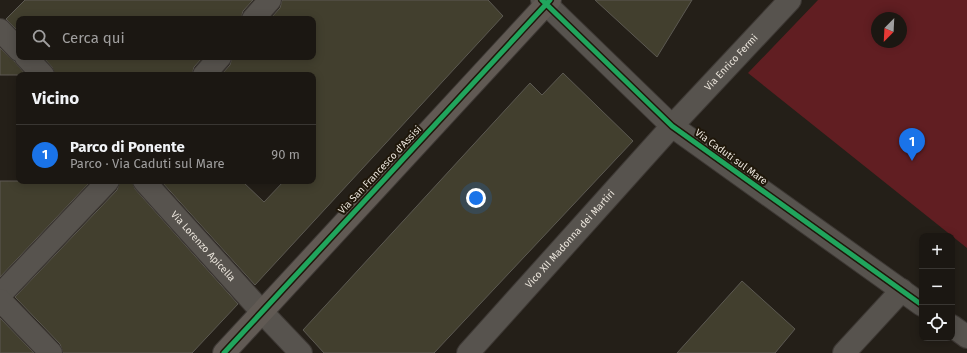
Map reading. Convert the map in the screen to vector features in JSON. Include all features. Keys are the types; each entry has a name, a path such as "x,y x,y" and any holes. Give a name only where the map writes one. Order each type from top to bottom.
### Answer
{"street":[{"path":"256,16 270,0"},
{"name":"Via Enrico Fermi","path":"672,126 790,0"},
{"name":"Via Caduti sul Mare","path":"546,1 672,126 919,302"},
{"name":"Via San Francesco d'Assisi","path":"224,353 546,1"},
{"path":"0,30 16,47"},
{"path":"29,60 40,72"},
{"path":"207,72 217,60"},
{"name":"Vico XII Madonna dei Martiri","path":"468,353 672,126"},
{"path":"0,295 105,184"},
{"name":"Via Lorenzo Apicella","path":"147,184 301,353"},
{"path":"844,353 902,290"},
{"path":"0,300 51,353"},
{"path":"955,328 967,337"}],"shaded area":[{"path":"818,0 967,0 967,248 955,238 955,233 948,233 748,73"}],"building":[{"path":"25,0 253,0 243,11 242,16 16,16 16,29 6,19"},
{"path":"282,0 488,0 503,16 255,285 164,184 245,184 264,202 281,184 316,184 316,72 224,72 230,65 231,60 316,60 316,16 273,16 280,8"},
{"path":"595,0 692,0 657,57"},
{"path":"0,48 23,72 16,72 16,75 0,75"},
{"path":"46,60 200,60 194,67 193,72 54,72 52,67"},
{"path":"563,73 633,141 434,353 324,353 303,330 530,83 542,95"},
{"path":"0,181 16,181 16,184 88,184 0,277"},
{"path":"119,184 133,184 135,189 238,304 192,353 63,353 60,344 15,297 117,190"},
{"path":"742,281 795,329 775,353 677,353"},
{"path":"0,318 34,353 0,353"}],"cycle path":[{"path":"542,0 672,126 919,303"},
{"path":"224,353 550,0"}],"place":[{"name":"Parco di Ponente","path":"912,161"}]}
